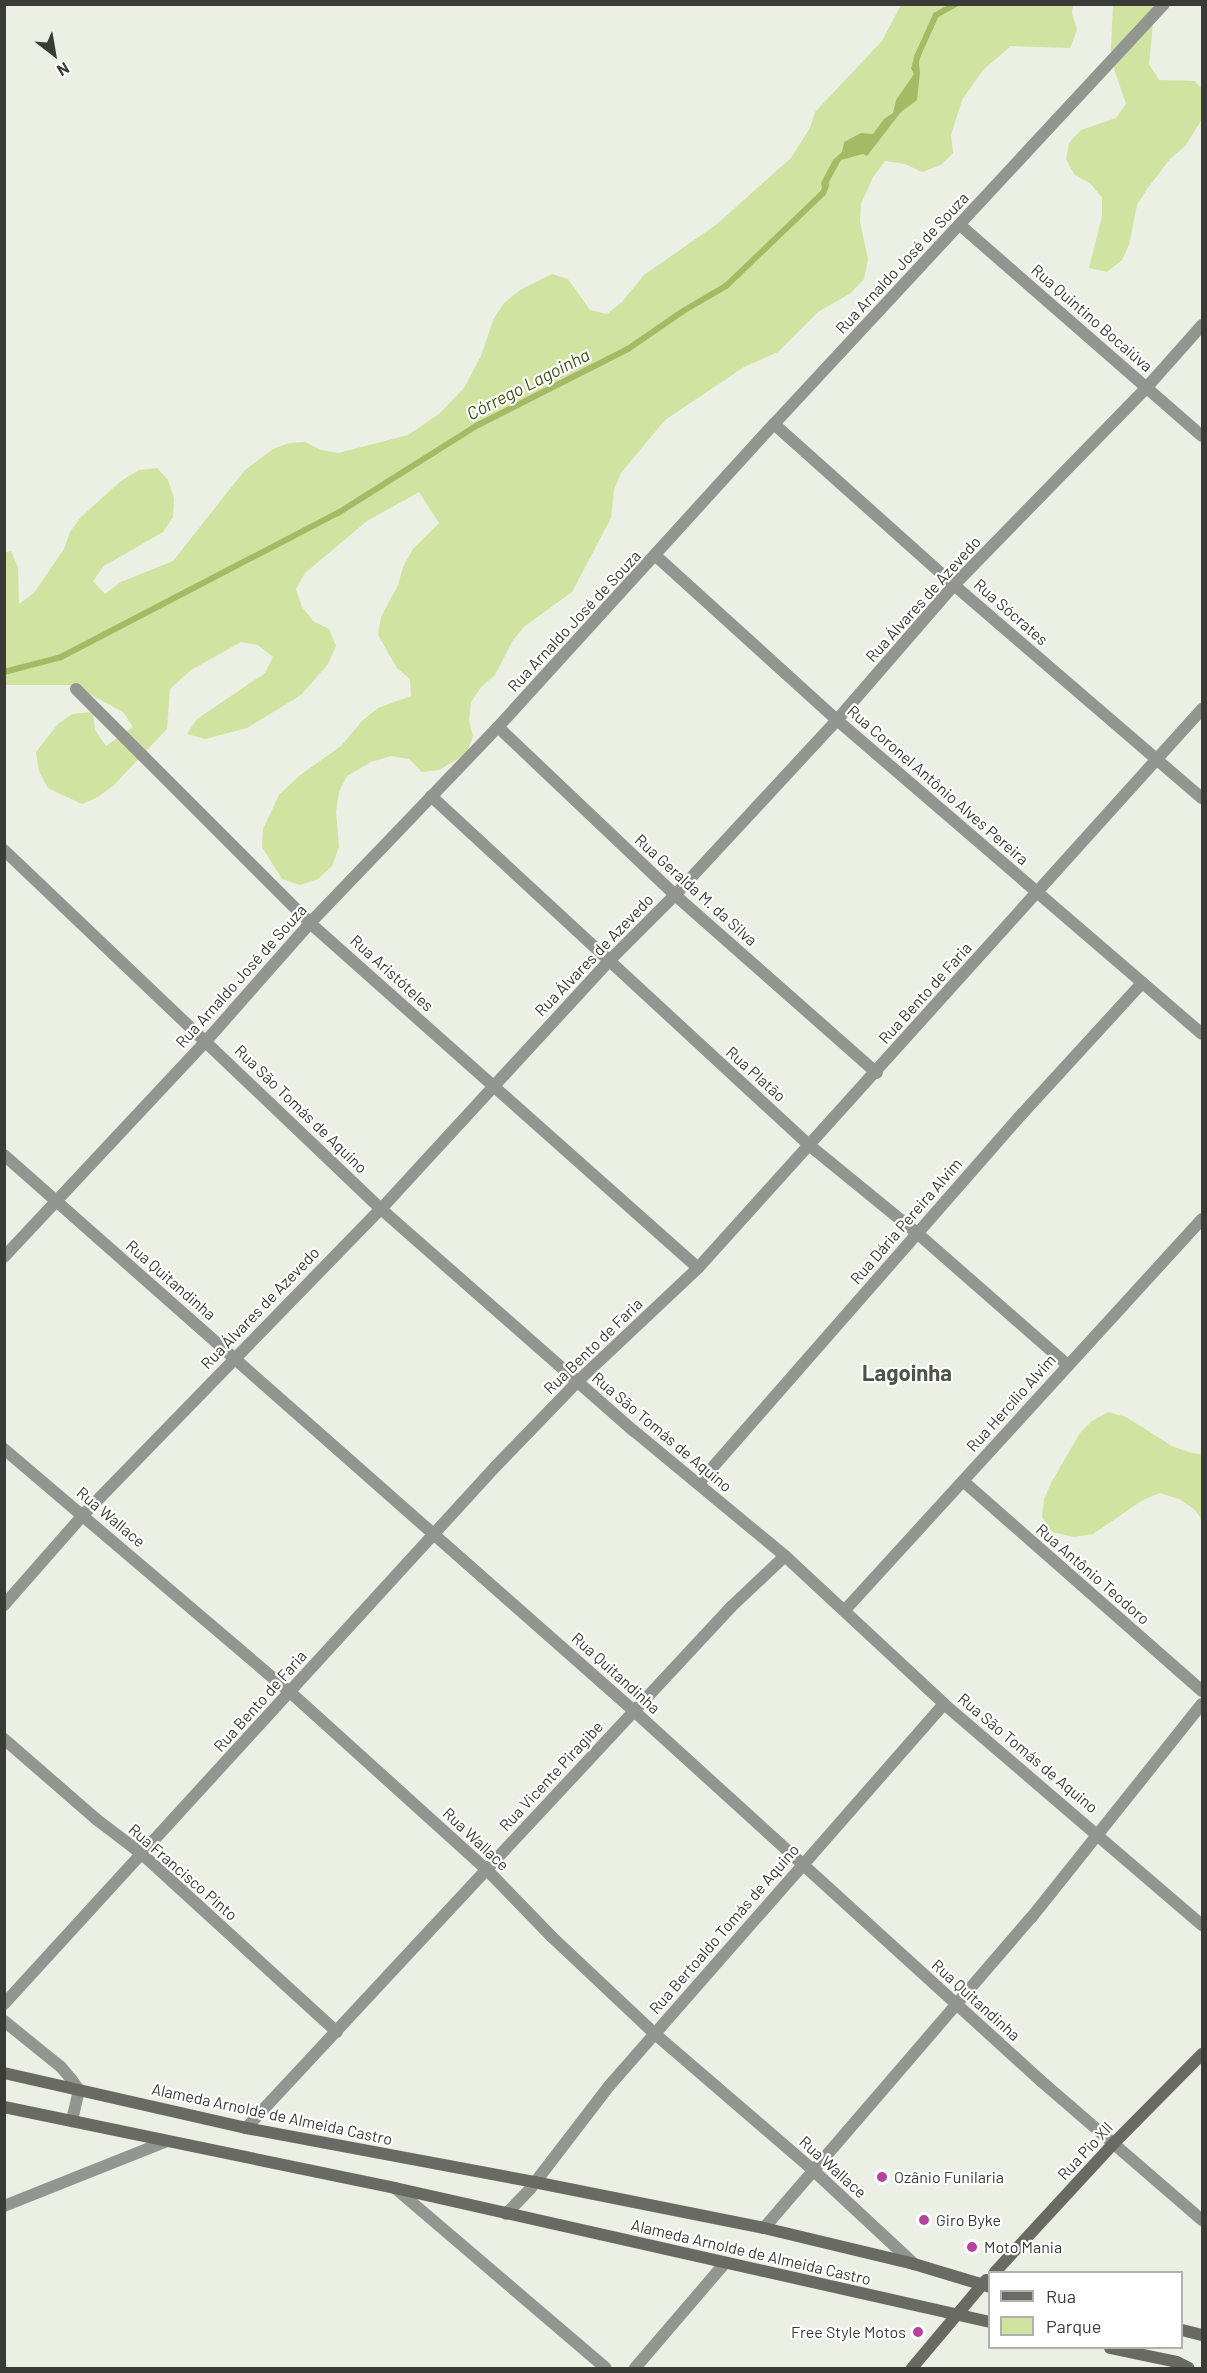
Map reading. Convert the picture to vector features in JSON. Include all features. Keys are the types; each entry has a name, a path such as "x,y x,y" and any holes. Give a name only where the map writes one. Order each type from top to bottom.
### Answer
{"main road":[{"name":"Rua Pio Xll","path":"996,2271 1115,2142 1203,2054"},
{"name":"Alameda Arnolde de Almeida Castro","path":"4,2073 246,2128 764,2228 987,2284"},
{"name":"Alameda Arnolde de Almeida Castro","path":"4,2107 395,2188 988,2322"},
{"path":"912,2368 956,2315 987,2284"},
{"path":"1183,2330 1203,2335"},
{"path":"1115,2349 1177,2361 1189,2368"}],"street":[{"name":"Rua Arnaldo José de Souza","path":"4,1257 207,1041 310,923 498,727 774,424 1164,4"},
{"name":"Rua Quintino Bocaiúva","path":"960,225 1203,436"},
{"name":"Rua Álvares de Azevedo","path":"4,1605 83,1515 381,1209 493,1085 608,962 675,895 837,720 954,585 1147,387 1203,325"},
{"name":"Rua Sócrates","path":"774,424 954,585 1203,798"},
{"name":"Rua Coronel Antônio Alves Pereira","path":"656,556 837,720 1036,894 1203,1034"},
{"name":"Rua Aristóteles","path":"76,689 310,923 698,1268"},
{"name":"Rua Bento de Faria","path":"4,2004 433,1534 577,1382 698,1268 1203,709"},
{"name":"Rua Geralda M. da Silva","path":"498,727 675,895 876,1073"},
{"name":"Rua Platão","path":"431,796 608,962 809,1145 917,1233 1068,1365"},
{"name":"Rua São Tomás de Aquino","path":"6,854 207,1041 381,1209 577,1382 784,1556 944,1704 1203,1925"},
{"name":"Rua Dária Pereira Alvim","path":"698,1484 917,1233 1142,982"},
{"name":"Rua Quitandinha","path":"4,1155 634,1711 1041,2081 1115,2142 1203,2220"},
{"name":"Rua Hercílio Alvim","path":"845,1610 1203,1219"},
{"name":"Rua Wallace","path":"4,1449 290,1692 487,1870 552,1937 655,2034 814,2171 914,2264"},
{"name":"Rua Antônio Teodoro","path":"963,1481 1203,1691"},
{"name":"Rua Vicente Piragibe","path":"246,2128 731,1607 784,1556"},
{"name":"Rua Bertoaldo Tomás de Aquino","path":"534,2182 655,2034 802,1863 944,1704"},
{"path":"764,2228 958,2004 1203,1704"},
{"name":"Rua Francisco Pinto","path":"4,1739 96,1819 142,1854 337,2032"},
{"path":"4,2021 61,2067 79,2090 72,2121"},
{"path":"4,2206 167,2141"},
{"path":"506,2214 534,2182"},
{"path":"395,2188 606,2368"},
{"path":"635,2368 724,2263"}],"green space":[{"path":"901,5 1073,5 1072,13 1077,30 1070,48 1011,46 983,70 962,100 951,135 953,153 941,165 922,172 905,164 885,161 873,177 861,204 860,222 868,259 864,279 851,293 818,312 778,352 744,367 665,420 621,473 614,490 611,518 572,592 525,626 513,640 495,675 481,687 471,702 469,720 473,737 466,754 439,770 422,772 409,759 391,756 371,762 347,776 339,792 336,812 339,847 332,866 318,879 300,885 282,879 262,847 263,829 279,795 299,776 341,746 363,720 378,708 411,696 410,679 397,668 378,635 381,617 398,585 403,567 413,549 439,523 419,492 367,521 305,573 296,589 302,607 313,621 329,629 336,646 328,664 301,695 247,728 205,739 187,734 197,719 265,673 273,657 258,645 241,642 191,670 170,689 167,729 114,785 98,797 82,804 48,788 39,771 36,752 58,724 72,714 93,712 95,730 106,746 133,727 123,712 73,685 5,685 4,553 11,551 18,567 19,604 34,593 64,549 70,532 81,517 121,481 139,470 157,468 168,480 174,498 173,517 163,532 104,566 93,581 105,594 121,582 173,561 245,470 273,449 289,443 305,442 321,450 338,453 408,435 439,414 464,388 481,356 494,318 504,303 520,290 552,274 568,279 590,310 607,314 622,302 644,275 717,224 791,158 810,128 815,112 882,41"},
{"path":"1113,5 1158,5 1153,24 1149,64 1159,80 1195,81 1202,89 1202,119 1186,145 1170,159 1137,205 1129,245 1122,260 1107,272 1089,268 1102,216 1102,198 1091,184 1075,175 1066,160 1069,143 1081,130 1116,118 1126,104 1114,69 1111,49"},
{"path":"1108,1412 1126,1417 1172,1446 1191,1453 1202,1454 1202,1520 1194,1509 1179,1499 1160,1493 1143,1500 1093,1534 1074,1537 1052,1532 1042,1517 1044,1499 1051,1483 1080,1433 1092,1421"}],"shaded area":[{"path":"918,53 920,73 917,100 901,112 867,156 863,154 841,160 823,193 821,183 833,160 842,152 844,142 861,133 873,134 884,119 893,113 896,100 914,74 911,68"}],"waterway":[{"name":"Córrego Lagoinha","path":"915,66 936,15 956,4"},
{"name":"Córrego Lagoinha","path":"4,672 61,657 338,513 478,425 628,349 683,311 726,286 823,193 826,186"}],"place":[{"name":"Ozânio Funilaria","path":"882,2177"},
{"name":"Giro Byke","path":"924,2220"},
{"name":"Moto Mania","path":"972,2247"},
{"name":"Free Style Motos","path":"918,2332"}],"district":[{"name":"Lagoinha","path":"907,1373"}]}
